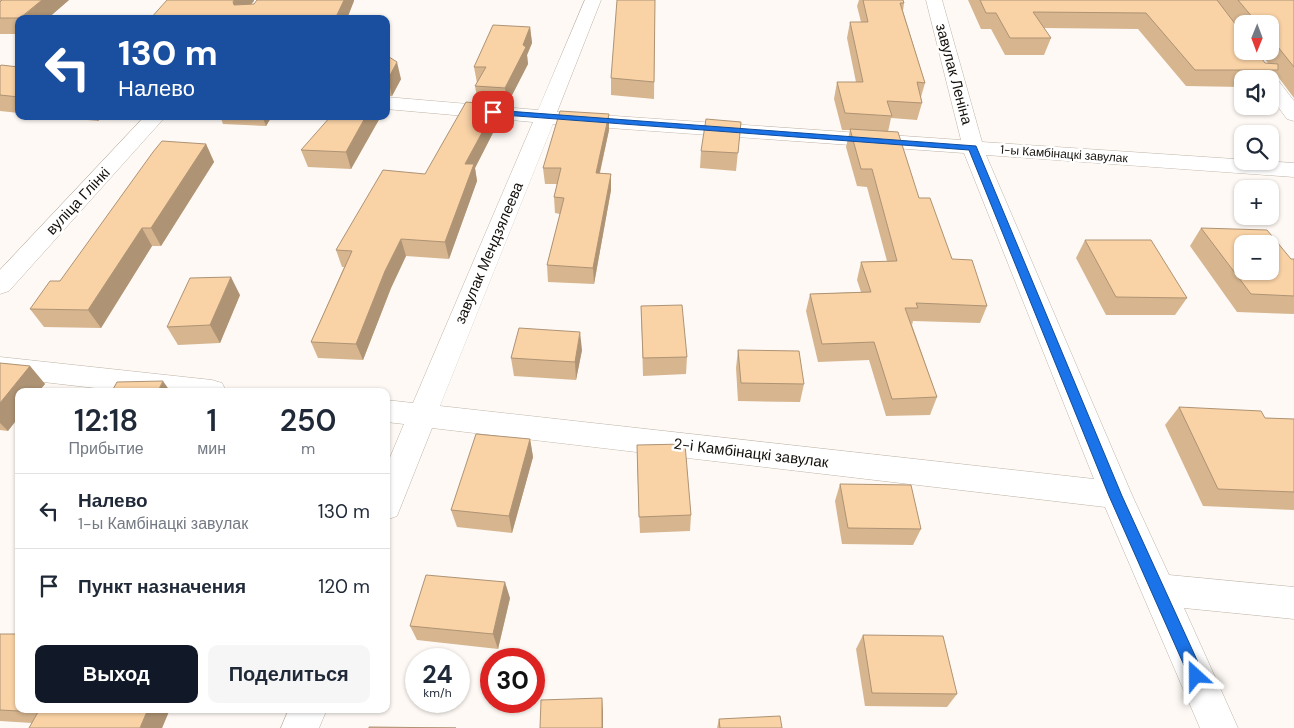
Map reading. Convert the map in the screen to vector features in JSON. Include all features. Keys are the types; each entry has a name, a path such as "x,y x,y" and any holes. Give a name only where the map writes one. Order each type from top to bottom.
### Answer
{"street":[{"name":"завулак Мендзялеева","path":"390,496 421,415 593,0"},
{"name":"завулак Леніна","path":"934,0 973,148 1116,496 1219,728"},
{"path":"1279,95 1294,115"},
{"name":"1-ы Камбінацкі завулак","path":"390,103 546,117 1294,170"},
{"name":"вуліца Глінкі","path":"0,285 152,120"},
{"path":"0,367 186,388"},
{"name":"2-і Камбінацкі завулак","path":"390,411 1116,496"},
{"path":"1158,590 1294,603"},
{"path":"300,728 306,713"}],"building":[{"path":"2,0 42,0 24,15 15,15 15,18 0,18 0,2"},
{"path":"167,0 234,0 234,5 254,4 257,0 344,0 337,15 154,15"},
{"path":"617,0 655,0 654,82 611,78"},
{"path":"863,0 903,0 904,3 900,3 925,83 917,82 922,103 887,101 892,116 845,113 837,82 863,82 850,22 868,22"},
{"path":"980,0 1217,0 1234,22 1234,60 1263,60 1265,63 1278,64 1278,70 1195,70 1146,13 1033,12 1051,38 1010,38 996,13 986,13"},
{"path":"1238,0 1294,0 1294,67 1279,48 1279,15 1250,15"},
{"path":"493,25 530,27 523,45 526,47 505,88 475,86 486,67 474,67"},
{"path":"390,58 397,62 390,75"},
{"path":"0,66 15,67 15,97 0,95"},
{"path":"466,102 497,105 465,164 474,164 445,242 401,239 385,271 356,344 311,342 352,251 336,250 383,170 425,174"},
{"path":"560,111 609,114 596,173 611,174 593,268 547,265 564,198 554,197 561,168 543,168"},
{"path":"706,119 741,122 738,153 701,151"},
{"path":"327,120 364,120 346,152 301,150"},
{"path":"850,129 898,132 919,198 930,198 952,259 972,260 987,306 916,303 918,308 905,308 937,397 892,399 874,342 822,344 810,294 871,292 861,262 897,261 872,169 861,169"},
{"path":"162,141 206,144 151,228 142,228 88,310 30,309 50,281 60,281"},
{"path":"1201,228 1267,230 1271,235 1234,235 1234,272"},
{"path":"1085,240 1151,240 1187,298 1116,297"},
{"path":"1279,244 1291,259 1294,259 1294,296 1251,294 1240,280 1279,280"},
{"path":"231,277 210,325 167,327 190,278"},
{"path":"682,305 687,357 643,358 641,306"},
{"path":"519,328 580,332 575,362 511,358"},
{"path":"738,350 799,351 804,384 741,383"},
{"path":"0,363 30,366 0,403"},
{"path":"163,381 160,388 114,388 117,382"},
{"path":"1179,407 1261,411 1265,418 1294,419 1294,492 1218,489"},
{"path":"476,434 530,439 509,516 451,510"},
{"path":"685,444 691,515 639,517 637,445"},
{"path":"840,484 911,485 921,529 848,528"},
{"path":"426,575 505,582 493,634 410,626"},
{"path":"0,634 15,634 15,711 0,710"},
{"path":"863,635 943,636 957,694 872,693"},
{"path":"602,698 602,728 540,728 541,713 545,713 545,700"},
{"path":"37,713 146,713 140,728 29,728"},
{"path":"780,716 782,728 720,728 719,719"},
{"path":"369,727 456,728 369,728"}],"route":[{"path":"493,112 973,148 1116,496 1196,676"}]}
